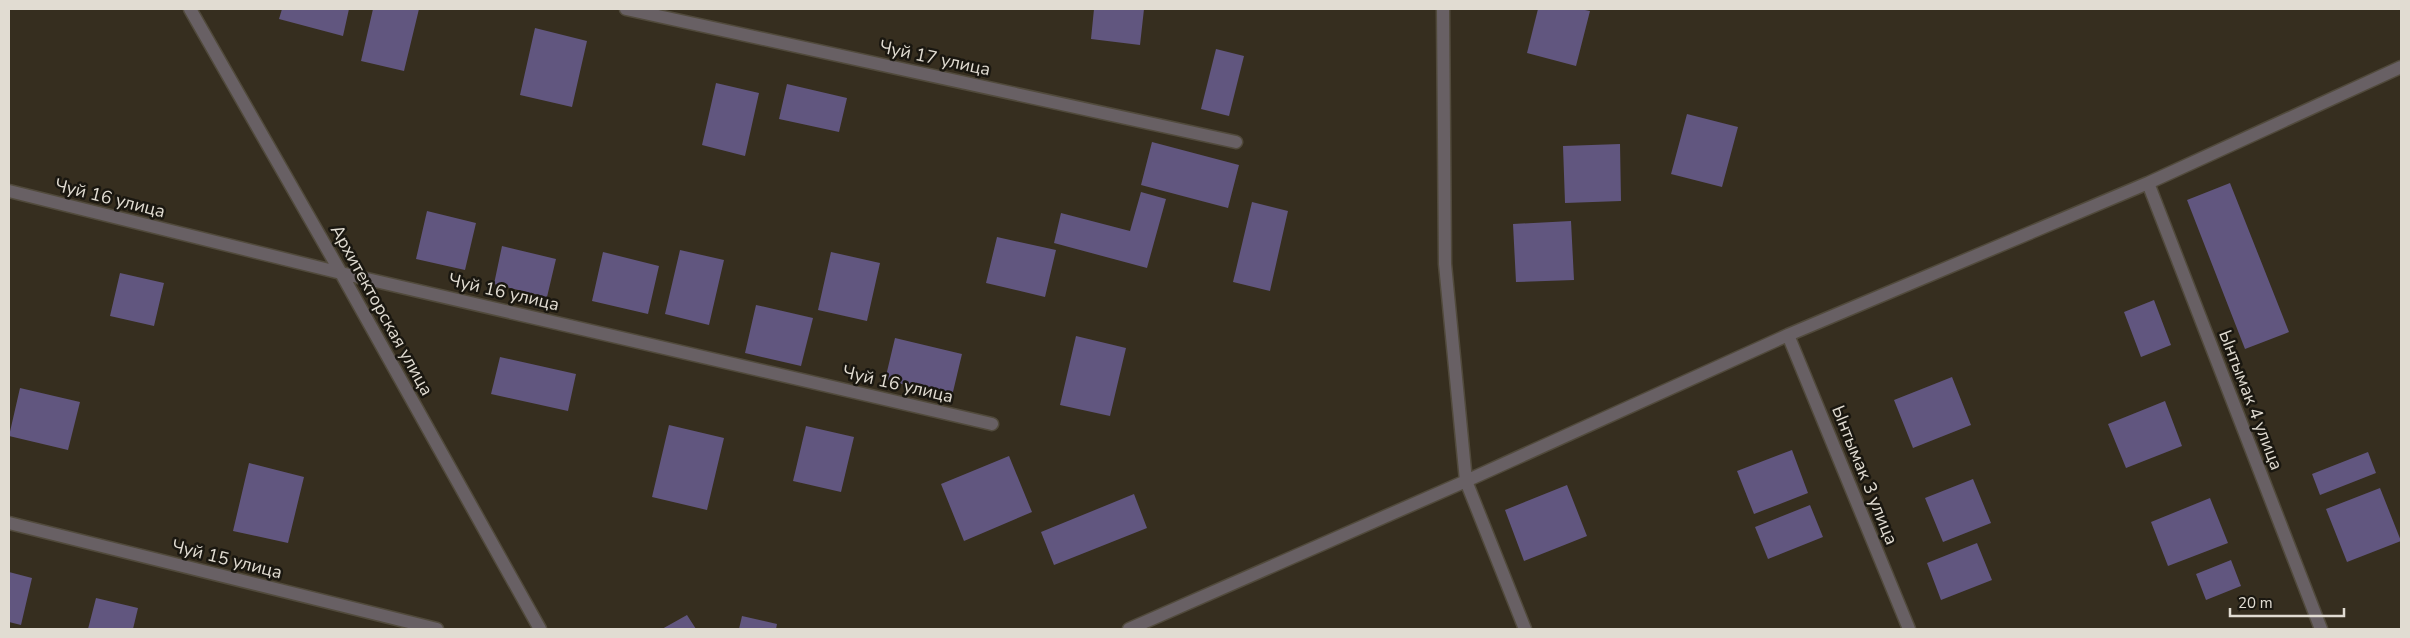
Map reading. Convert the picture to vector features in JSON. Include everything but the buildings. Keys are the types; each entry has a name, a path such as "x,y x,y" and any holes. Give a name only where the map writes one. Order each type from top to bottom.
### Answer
{"street":[{"name":"Архитекторская улица","path":"190,9 341,273 540,629"},
{"name":"Чуй 17 улица","path":"626,9 1236,142"},
{"path":"1443,9 1445,264 1466,481 1525,629"},
{"path":"1129,629 1466,481 1788,335 2148,183 2401,67"},
{"name":"Ынтымак 4 улица","path":"2148,183 2321,629"},
{"name":"Чуй 16 улица","path":"9,191 341,273 992,424"},
{"name":"Ынтымак 3 улица","path":"1788,335 1909,629"},
{"name":"Чуй 15 улица","path":"9,523 437,629"}]}
